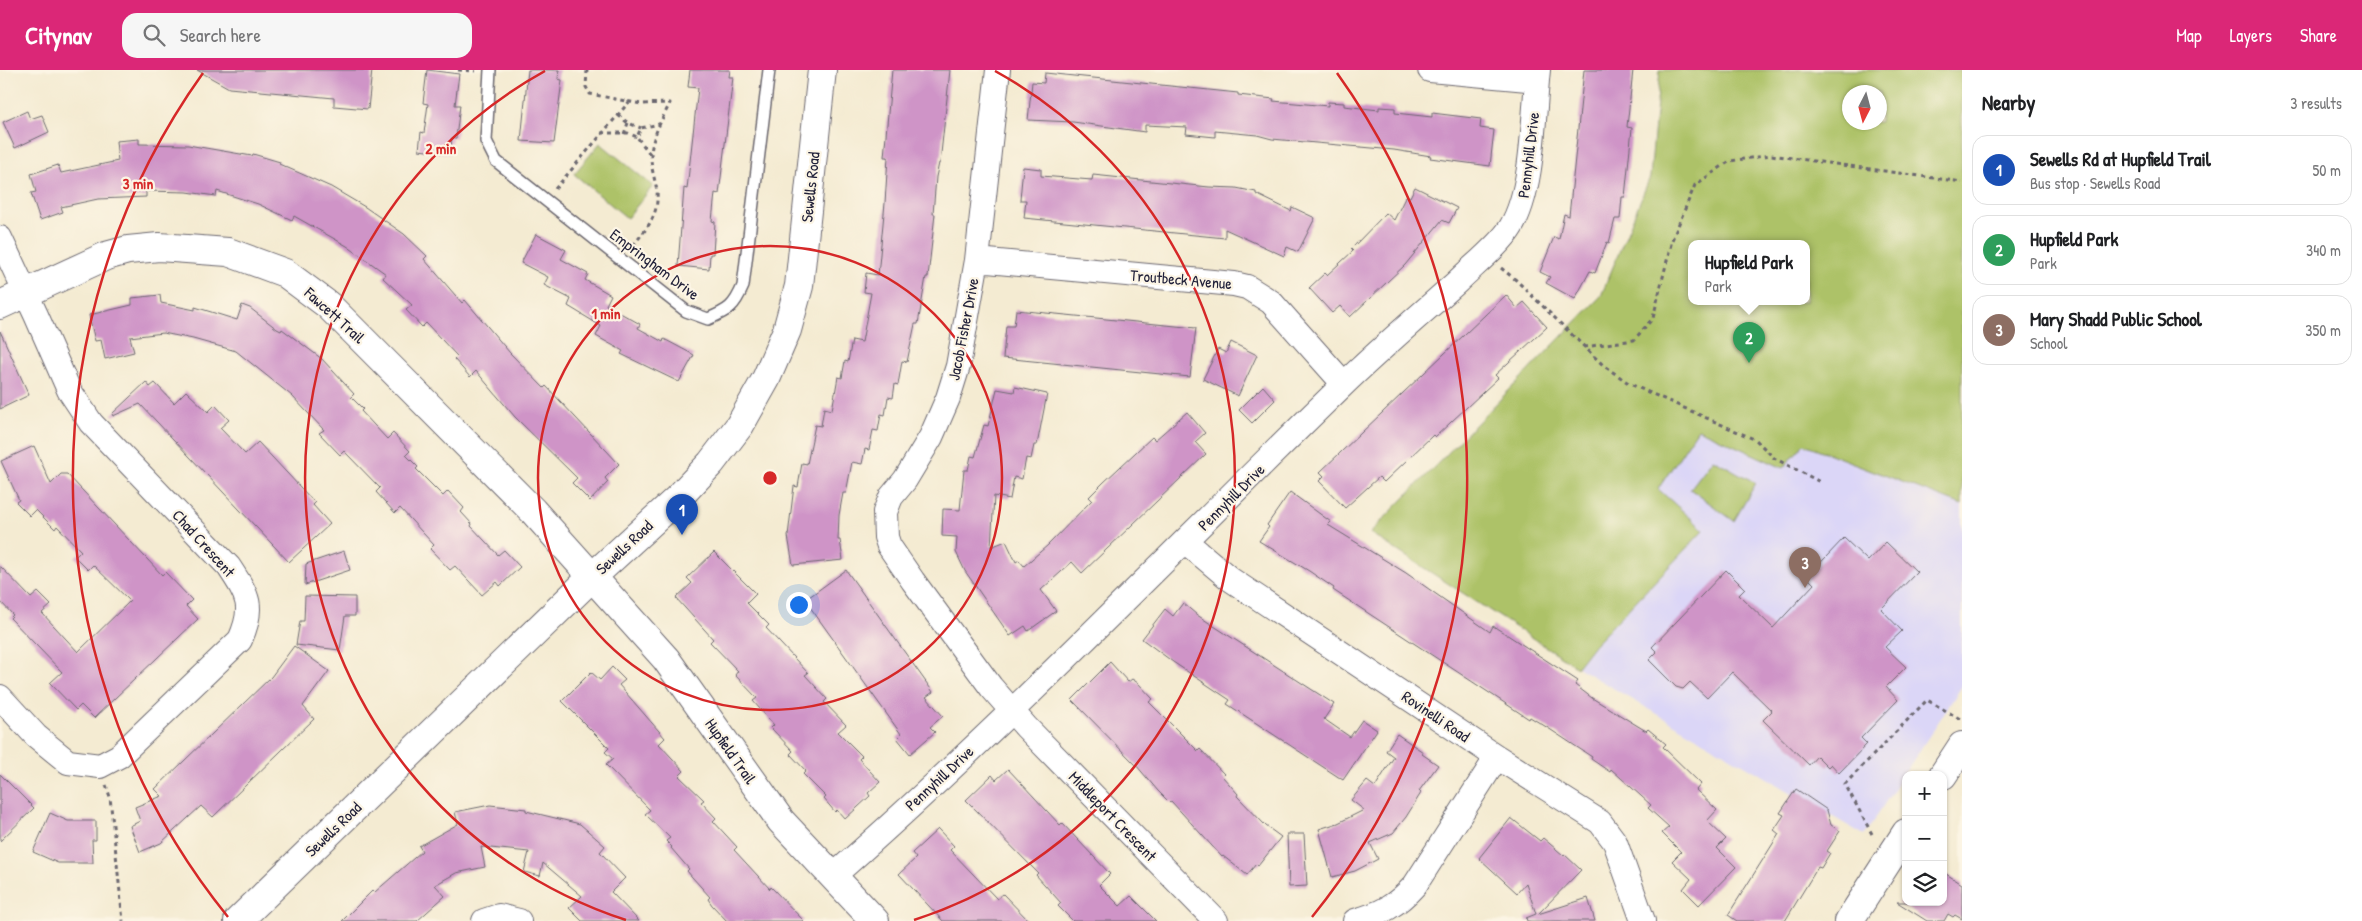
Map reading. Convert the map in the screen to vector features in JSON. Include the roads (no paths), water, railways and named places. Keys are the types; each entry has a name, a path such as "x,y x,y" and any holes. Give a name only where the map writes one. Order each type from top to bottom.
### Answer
{"street":[{"name":"Sewells Road","path":"238,921 592,577 677,499 712,463 740,425 766,379 787,330 799,286 822,70"},
{"name":"Jacob Fisher Drive","path":"998,70 977,260 966,333 948,398 931,436 905,480 891,497 885,512 884,524 889,546 912,581 991,687 1011,710"},
{"path":"1430,70 1537,75"},
{"name":"Pennyhill Drive","path":"832,877 1011,710 1186,542 1344,384 1509,230 1520,212 1527,187 1537,75"},
{"name":"Chad Crescent","path":"0,238 27,293 69,390 91,423 229,567 246,592 250,608 247,625 240,640 119,756 100,766 68,762 36,736 0,697"},
{"name":"Fawcett Trail","path":"0,305 106,256 128,250 160,247 228,252 285,273 335,311 533,511 592,577"},
{"name":"Troutbeck Avenue","path":"977,260 1234,284 1247,287 1272,302 1344,384"},
{"name":"Rovinelli Road","path":"1186,542 1230,579 1497,757 1600,822 1616,842 1643,921"},
{"name":"Hupfield Trail","path":"592,577 666,659 781,821 875,921"},
{"name":"Middleport Crescent","path":"1011,710 1216,921"},
{"path":"1946,771 1962,746"},
{"path":"1355,921 1381,913 1402,900 1415,885 1497,757"},
{"path":"1849,921 1902,839"},
{"path":"484,921 499,916 519,921"}],"lane":[{"name":"Empringham Drive","path":"490,70 486,141 496,161 547,199 686,310 708,319 726,311 736,302 743,286 769,70"}],"place":[{"name":"Hupfield Park","path":"1749,363"},
{"name":"Sewells Rd at Hupfield Trail","path":"682,535"},
{"name":"Mary Shadd Public School","path":"1805,588"}]}
